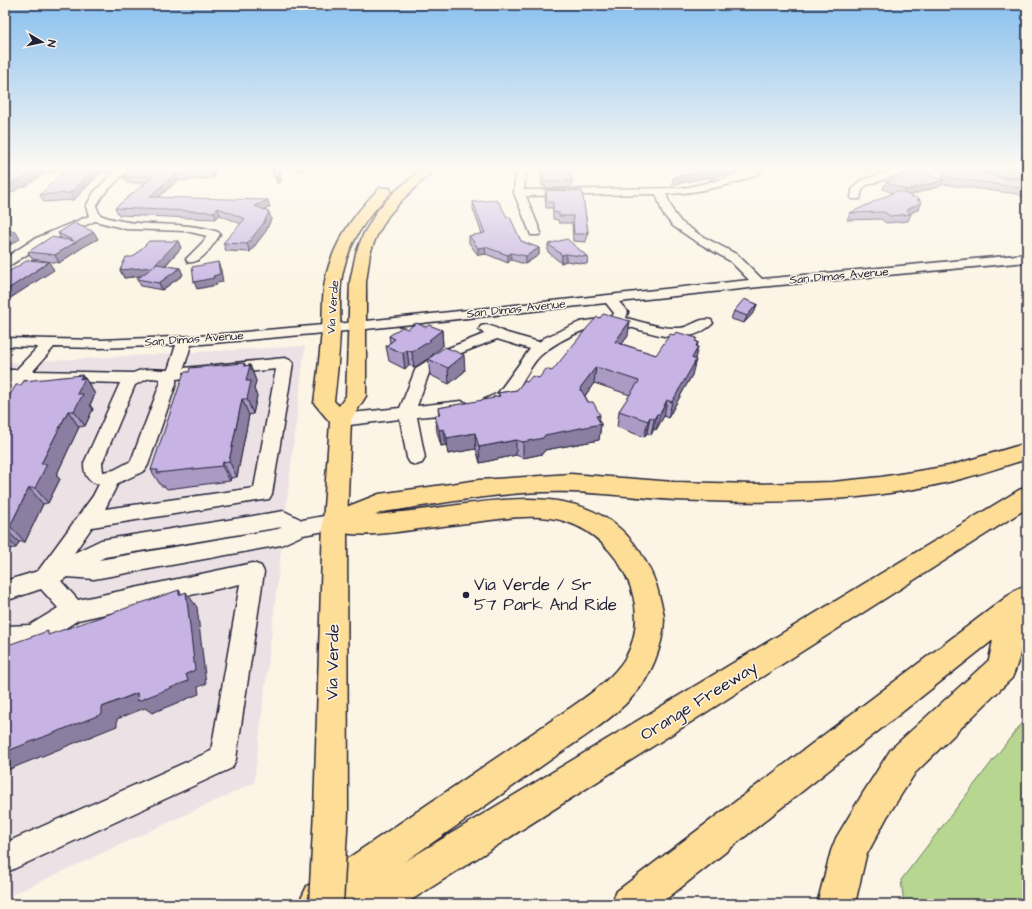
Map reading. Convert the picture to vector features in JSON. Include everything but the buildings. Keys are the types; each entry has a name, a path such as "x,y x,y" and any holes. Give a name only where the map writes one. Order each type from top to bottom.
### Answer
{"main road":[{"name":"Via Verde","path":"341,420 324,403 331,328 333,283 349,237 366,210"},
{"name":"Via Verde","path":"326,904 331,812 335,522 341,420 356,396 358,282 363,253 370,235 385,210"},
{"path":"335,522 379,503 479,489 537,484 571,483 674,491 754,494 832,491 881,486 949,474 1027,452"},
{"name":"Orange Freeway","path":"370,904 1027,496"},
{"path":"313,904 584,718 617,691 633,673 645,647 650,620 646,590 631,560 620,545 603,530 583,518 556,510 533,507 511,508 375,525 335,522"},
{"path":"630,904 1021,602"},
{"path":"836,904 849,852 875,805 903,761 1002,668 1021,602"}],"street":[{"path":"93,210 95,217"},
{"path":"526,210 535,233"},
{"path":"659,210 663,223 678,235 721,254 734,258 759,283"},
{"path":"5,263 38,242 95,217 110,224 137,227 183,226 201,229 214,234 208,244 192,259"},
{"path":"721,254 741,285"},
{"name":"San Dimas Avenue","path":"5,342 100,344 185,341 357,326 759,283 1027,258"},
{"path":"609,299 621,312 618,320"},
{"path":"478,313 484,328 496,334 541,347"},
{"path":"341,420 492,403 504,398 533,354 549,340 585,325 618,320 663,331 678,333 690,331 706,323"},
{"path":"416,458 407,412 422,371 451,352 496,334"},
{"path":"86,520 262,494 285,364 170,375 152,373 135,378 128,382 93,463 92,470 95,475 101,478 110,478 121,476 139,465 168,384 168,379 170,375 185,341"},
{"path":"5,398 12,376 50,343"},
{"path":"12,376 135,378"},
{"path":"46,578 101,500 110,478"},
{"path":"5,591 46,578 66,568 94,570 102,569 281,537 300,528 335,522"},
{"path":"5,637 33,636 73,612 253,572 222,760 5,858"},
{"path":"46,578 52,587 64,598 73,612"}],"shaded area":[{"path":"305,346 254,783 5,898 5,363"}],"green space":[{"path":"1027,716 1027,904 904,904 901,880"}],"place":[{"name":"Via Verde / Sr 57 Park And Ride","path":"466,595"}]}
